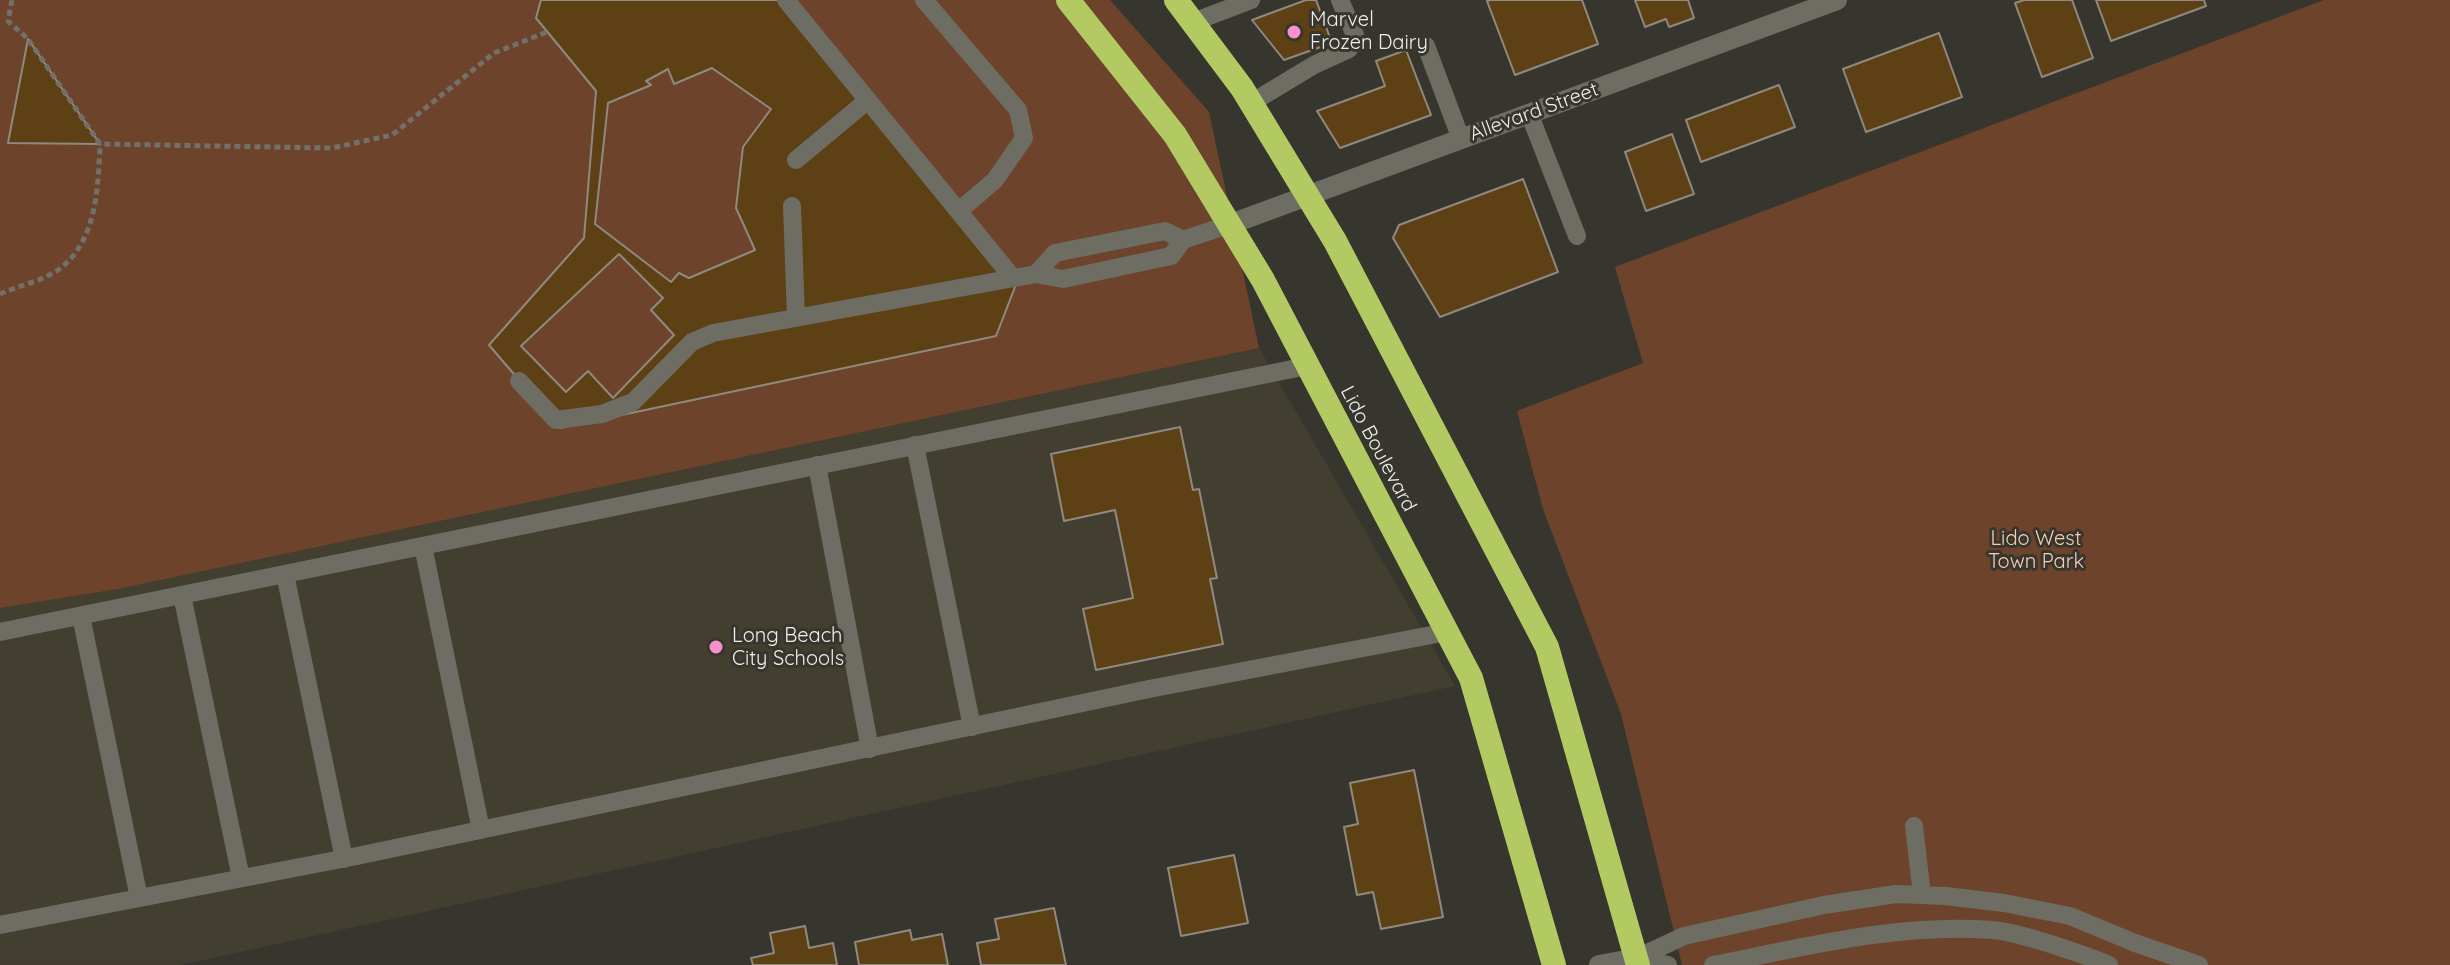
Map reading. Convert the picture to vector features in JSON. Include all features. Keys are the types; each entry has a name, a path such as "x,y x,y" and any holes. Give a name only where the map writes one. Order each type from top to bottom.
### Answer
{"highway":[{"name":"Lido Boulevard","path":"1068,0 1175,135 1231,224 1471,678 1554,965"},
{"path":"1176,0 1251,103 1335,241 1547,647 1637,961"}],"street":[{"name":"Allevard Street","path":"1231,224 1837,0"},
{"path":"1599,965 1637,961"}],"lane":[{"path":"786,0 1013,278"},
{"path":"924,0 1018,110 1024,138 995,180 959,211"},
{"path":"1193,22 1251,0"},
{"path":"1251,103 1314,65 1349,49 1355,35 1340,0"},
{"path":"1426,46 1461,139"},
{"path":"796,160 868,100"},
{"path":"1529,113 1577,236"},
{"path":"792,206 796,318"},
{"path":"519,381 556,420 602,414 633,402 692,342 713,333 1036,274 1063,279 1171,256 1183,240 1231,224"},
{"path":"1036,274 1055,253 1165,231 1183,240"},
{"path":"0,632 1307,366"},
{"path":"915,445 972,727"},
{"path":"817,465 870,749"},
{"path":"423,546 481,830"},
{"path":"285,574 344,859"},
{"path":"182,595 241,878"},
{"path":"81,616 139,898"},
{"path":"0,925 344,859 1149,689 1447,632"},
{"path":"1914,826 1922,895"},
{"path":"1637,961 1684,936 1824,905 1896,894 2004,903 2070,916 2199,965"},
{"path":"1713,965 1857,938 1930,928 1996,930 2109,965"},
{"path":"1637,961 1668,965"}],"path":[{"path":"0,294 58,270 81,243 90,227 100,144 28,39 8,21 12,0"},
{"path":"100,144 332,148 392,135 494,53 547,32"}],"shaded area":[{"name":"Long Beach City Schools","path":"1259,348 1455,686 181,965 0,965 0,608 118,589"}],"green space":[{"path":"0,0 1110,0 1209,112 1259,348 118,589 0,608"},
{"name":"Lido West Town Park","path":"2324,0 2450,0 2450,965 1682,965 1621,714 1543,509 1517,411 1643,363 1615,267"}],"building":[{"path":"541,0 781,0 1015,287 996,336 560,428 489,345 584,238 596,91 536,18"},
{"name":"Marvel Frozen Dairy","path":"1306,0 1316,0 1332,43 1284,60 1252,20"},
{"path":"1582,0 1598,44 1515,75 1487,1"},
{"path":"1635,0 1688,0 1694,18 1669,27 1666,19 1645,27"},
{"path":"2024,0 2072,0 2093,58 2042,77 2015,3"},
{"path":"2096,0 2204,0 2206,6 2111,41"},
{"path":"1939,33 1962,97 1866,132 1843,69"},
{"path":"28,39 100,144 8,143"},
{"path":"1406,50 1431,115 1340,148 1317,111 1385,86 1376,61"},
{"path":"712,68 771,109 743,147 736,208 755,250 689,278 679,273 671,282 595,224 608,103 651,85 646,81 668,69 674,84"},
{"path":"1779,85 1795,127 1701,162 1686,120"},
{"path":"1672,134 1694,194 1646,211 1625,152"},
{"path":"1523,179 1558,272 1440,317 1393,238 1399,225"},
{"path":"619,254 663,298 651,310 674,335 613,398 588,371 566,392 521,346"},
{"path":"1180,427 1193,490 1199,489 1217,578 1210,579 1223,644 1096,670 1083,609 1133,598 1115,510 1064,521 1051,454"},
{"path":"1414,770 1443,917 1381,929 1373,892 1357,895 1344,827 1358,824 1350,783"},
{"path":"1234,855 1248,923 1181,936 1168,868"},
{"path":"1054,908 1066,965 981,965 977,943 999,939 995,919"},
{"path":"805,926 809,948 833,943 837,965 753,965 751,958 774,953 770,933"},
{"path":"910,930 912,940 942,934 948,965 859,965 855,942"}],"place":[{"name":"Marvel Frozen Dairy","path":"1294,32"},
{"name":"Long Beach City Schools","path":"716,647"}]}
